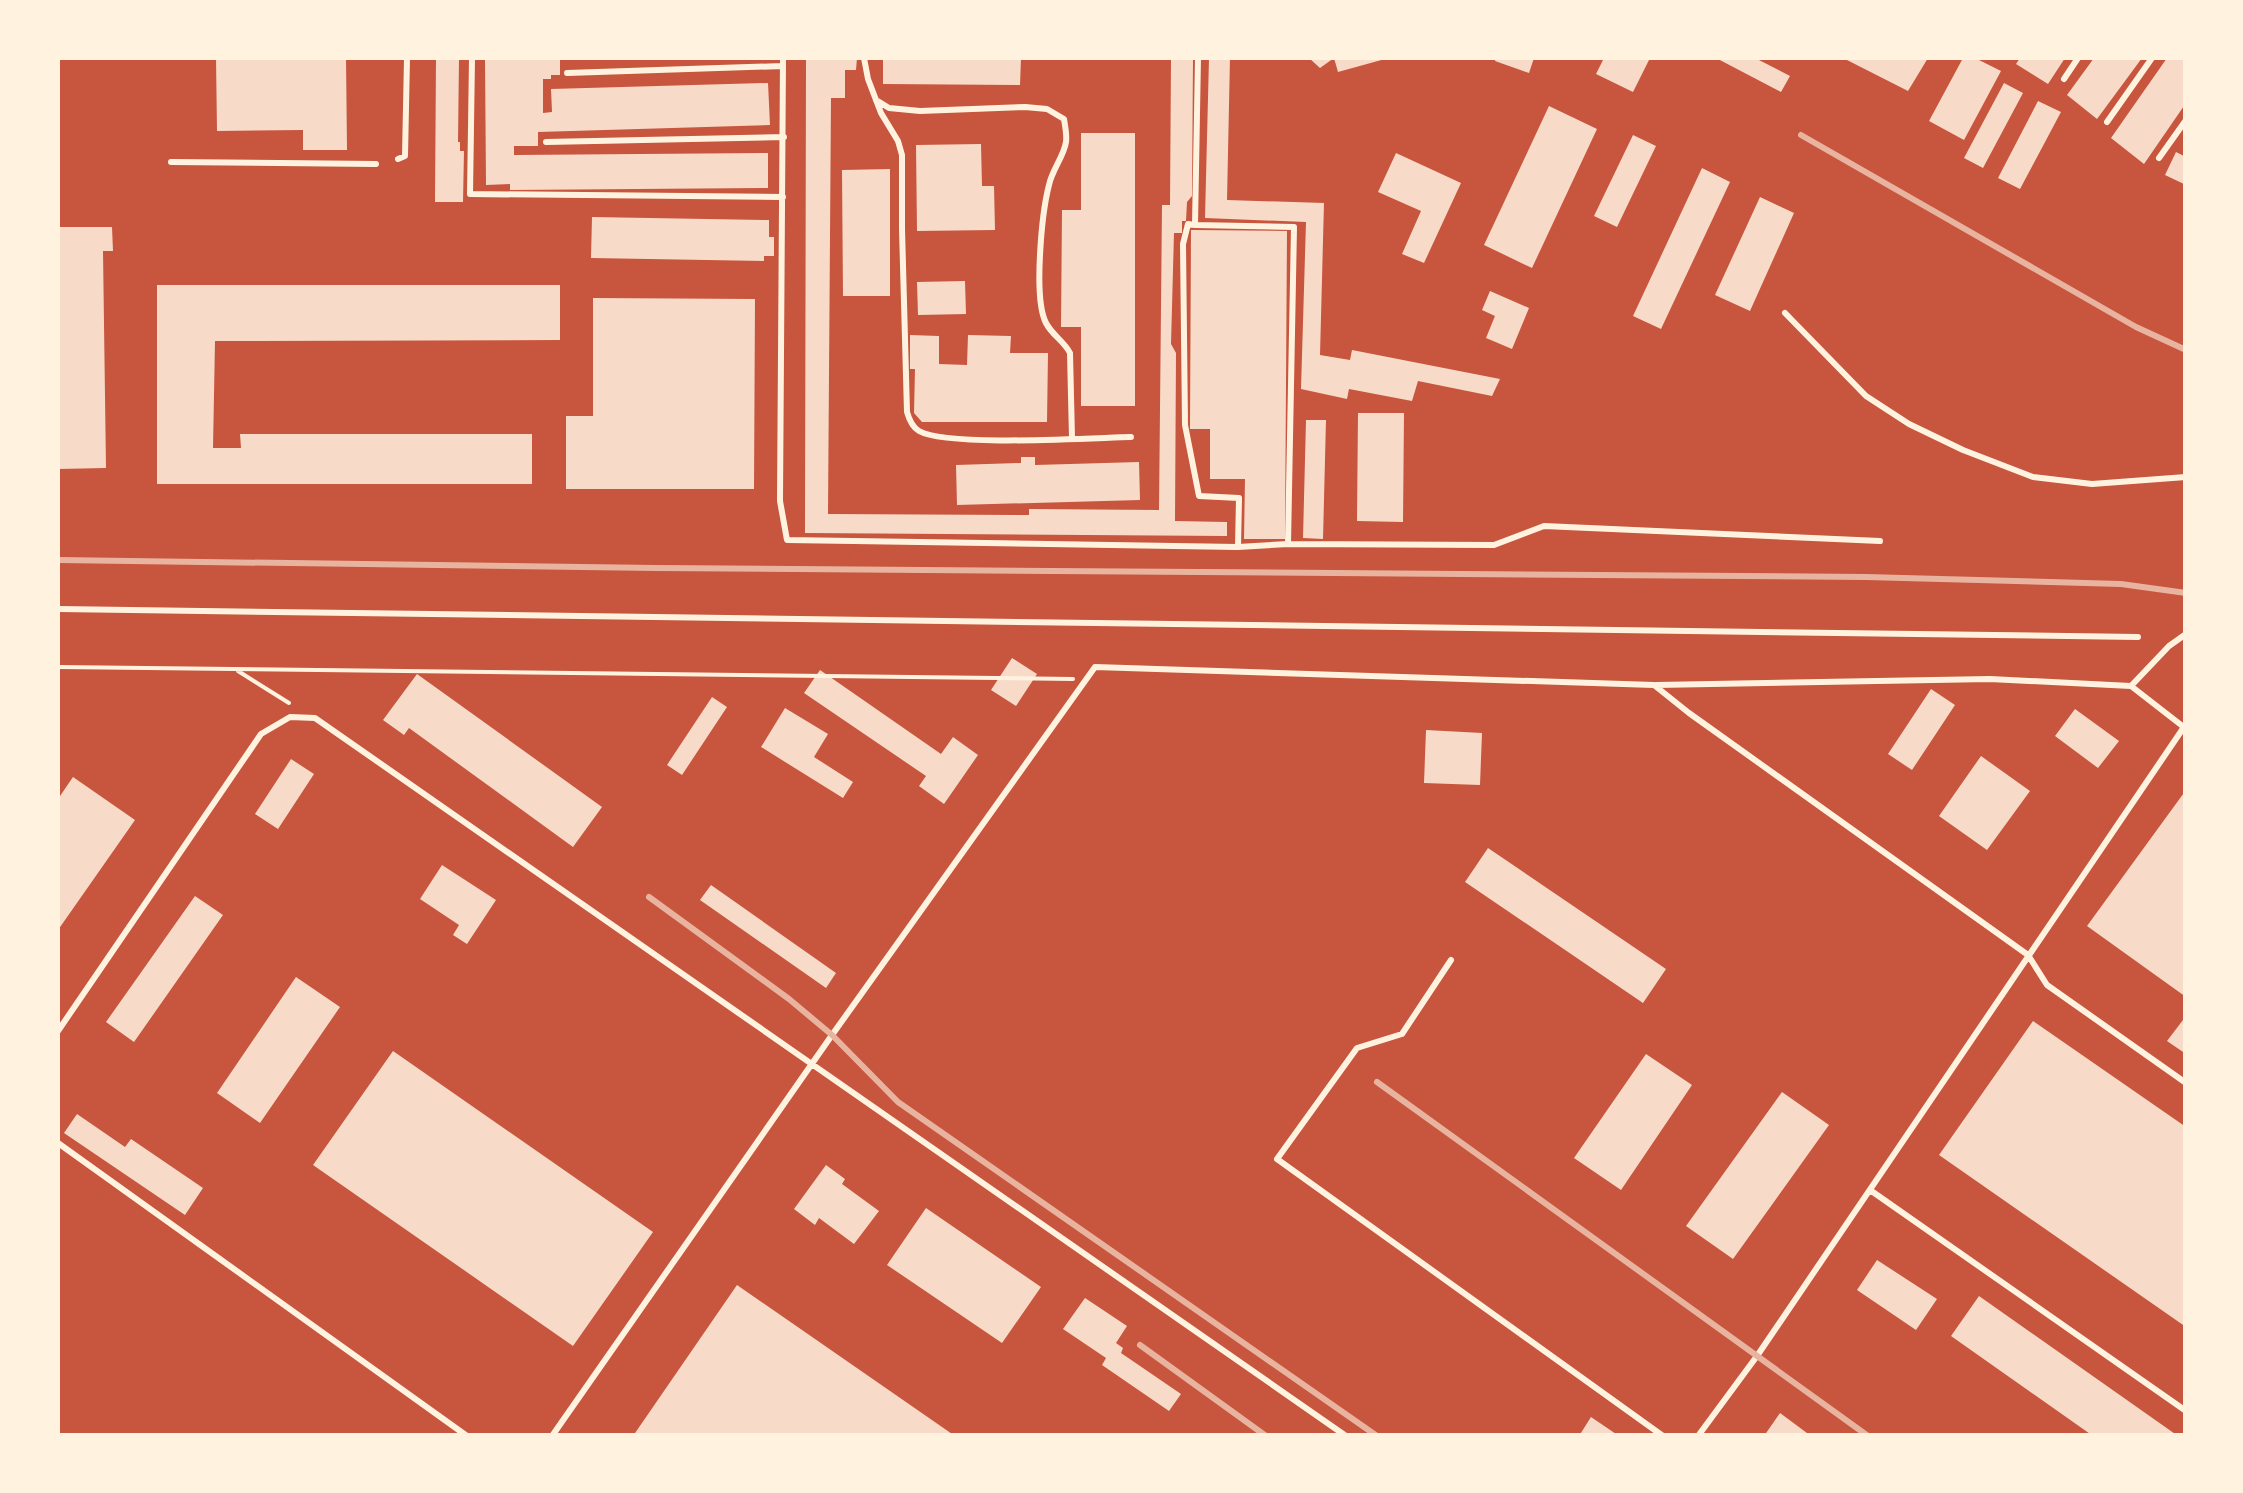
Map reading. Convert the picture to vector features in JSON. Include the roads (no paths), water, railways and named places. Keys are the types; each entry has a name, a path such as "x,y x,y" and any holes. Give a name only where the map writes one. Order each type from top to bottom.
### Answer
{"lane":[{"path":"398,159 405,156 407,58"},
{"path":"472,58 470,194 783,198"},
{"path":"864,58 880,113 902,155 910,422 918,431 935,436 976,440 1130,438"},
{"path":"1195,224 1198,58"},
{"path":"2064,79 2078,58"},
{"path":"2107,122 2152,58"},
{"path":"567,72 783,62 780,501 788,540 1238,547 1494,545 1544,526 1880,541"},
{"path":"876,99 889,108 1025,107 1047,109 1064,118 1066,143 1044,203 1040,277 1046,322 1070,353 1072,438"},
{"path":"2160,158 2186,120"},
{"path":"546,142 784,136"},
{"path":"171,162 376,164"},
{"path":"1238,547 1239,498 1200,496 1188,449 1182,244 1188,224 1294,227 1288,544"},
{"path":"1785,313 1866,396 1908,424 1962,450 2033,477 2092,484 2186,477"},
{"path":"58,609 2138,637"},
{"path":"2131,686 2186,634"},
{"path":"552,1436 1095,667 1654,686 1990,680 2131,686 2185,728 1757,1356 1698,1436"},
{"path":"1654,686 2028,956 2047,985 2186,1082"},
{"path":"58,1031 261,734 290,717 314,718 1346,1436"},
{"path":"1451,960 1402,1034 1357,1048 1277,1159 1663,1436"},
{"path":"58,1143 467,1436"},
{"path":"1870,1190 2186,1410"}],"railway":[{"path":"1801,135 2136,327 2186,350"},
{"path":"58,560 1866,577 2121,584 2186,593"},
{"path":"649,897 789,999 832,1035 898,1102 1377,1436"},
{"path":"1377,1082 1868,1436"},
{"path":"1140,1345 1266,1436"}]}
